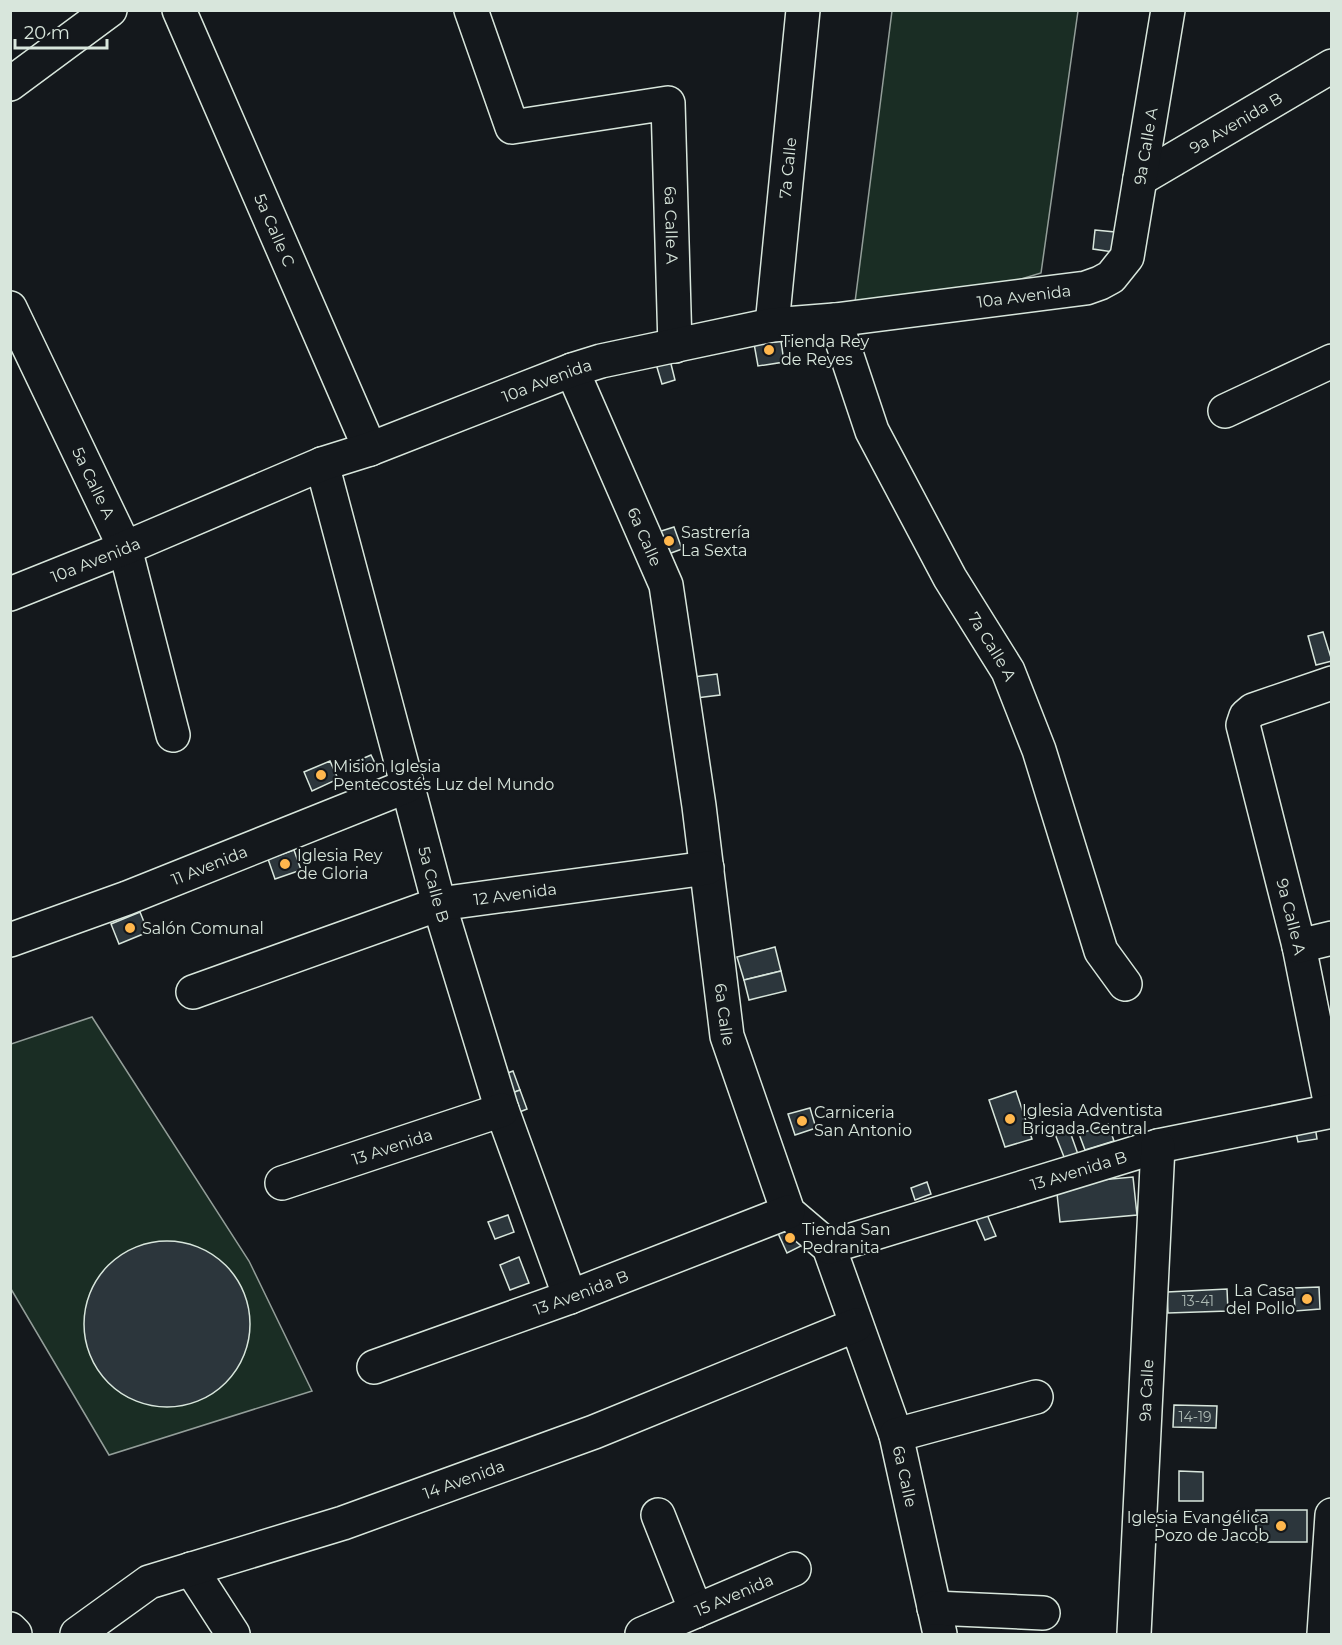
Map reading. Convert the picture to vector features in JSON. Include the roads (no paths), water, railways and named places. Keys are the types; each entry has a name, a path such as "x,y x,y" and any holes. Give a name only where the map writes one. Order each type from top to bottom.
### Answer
{"street":[{"path":"10,84 110,10"},
{"name":"5a Calle C","path":"178,10 370,449"},
{"name":"6a Calle A","path":"471,10 512,127 668,103 675,346"},
{"name":"7a Calle","path":"772,325 803,10"},
{"name":"9a Calle A","path":"1111,277 1120,269 1127,257 1168,10"},
{"name":"9a Avenida B","path":"1140,179 1332,66"},
{"name":"10a Avenida","path":"10,594 322,464 370,449 572,370 772,325 835,320 1086,288 1111,277"},
{"name":"5a Calle A","path":"10,308 125,548 173,735"},
{"name":"7a Calle A","path":"835,320 872,431 950,578 1008,671 1039,750 1101,951 1125,984"},
{"path":"1225,411 1332,361"},
{"name":"6a Calle","path":"572,370 666,585 707,868 727,1036 788,1212"},
{"name":"5a Calle B","path":"322,464 439,904 502,1110 570,1297"},
{"name":"9a Calle A","path":"1332,683 1253,711 1246,716 1243,725 1299,946 1332,1111"},
{"name":"11 Avenida","path":"10,940 127,898 406,786"},
{"name":"12 Avenida","path":"193,992 439,904 707,868"},
{"path":"1299,946 1332,938"},
{"name":"13 Avenida","path":"282,1183 502,1110"},
{"name":"13 Avenida B","path":"829,1247 1158,1146 1332,1111"},
{"name":"9a Calle","path":"1134,1635 1158,1146"},
{"path":"788,1212 829,1247"},
{"name":"13 Avenida B","path":"374,1366 570,1297 788,1212"},
{"name":"6a Calle","path":"829,1247 896,1435 937,1621"},
{"name":"14 Avenida","path":"77,1635 149,1582 343,1523 594,1432 856,1325"},
{"path":"896,1435 1036,1397"},
{"path":"658,1515 696,1611"},
{"path":"1324,1635 1332,1515"},
{"path":"191,1569 233,1635"},
{"name":"15 Avenida","path":"642,1635 794,1569"},
{"path":"937,1621 1043,1613"},
{"path":"10,1629 15,1635"}],"place":[{"name":"Tienda Rey de Reyes","path":"769,350"},
{"name":"Sastrería La Sexta","path":"669,541"},
{"name":"Mision Iglesia Pentecostés Luz del Mundo","path":"321,775"},
{"name":"Iglesia Rey de Gloria","path":"285,864"},
{"name":"Salón Comunal","path":"130,928"},
{"name":"Iglesia Adventista Brigada Central","path":"1010,1119"},
{"name":"Carniceria San Antonio","path":"802,1121"},
{"name":"Tienda San Pedranita","path":"790,1238"},
{"name":"La Casa del Pollo","path":"1307,1299"},
{"name":"Iglesia Evangélica Pozo de Jacob","path":"1281,1526"}]}
